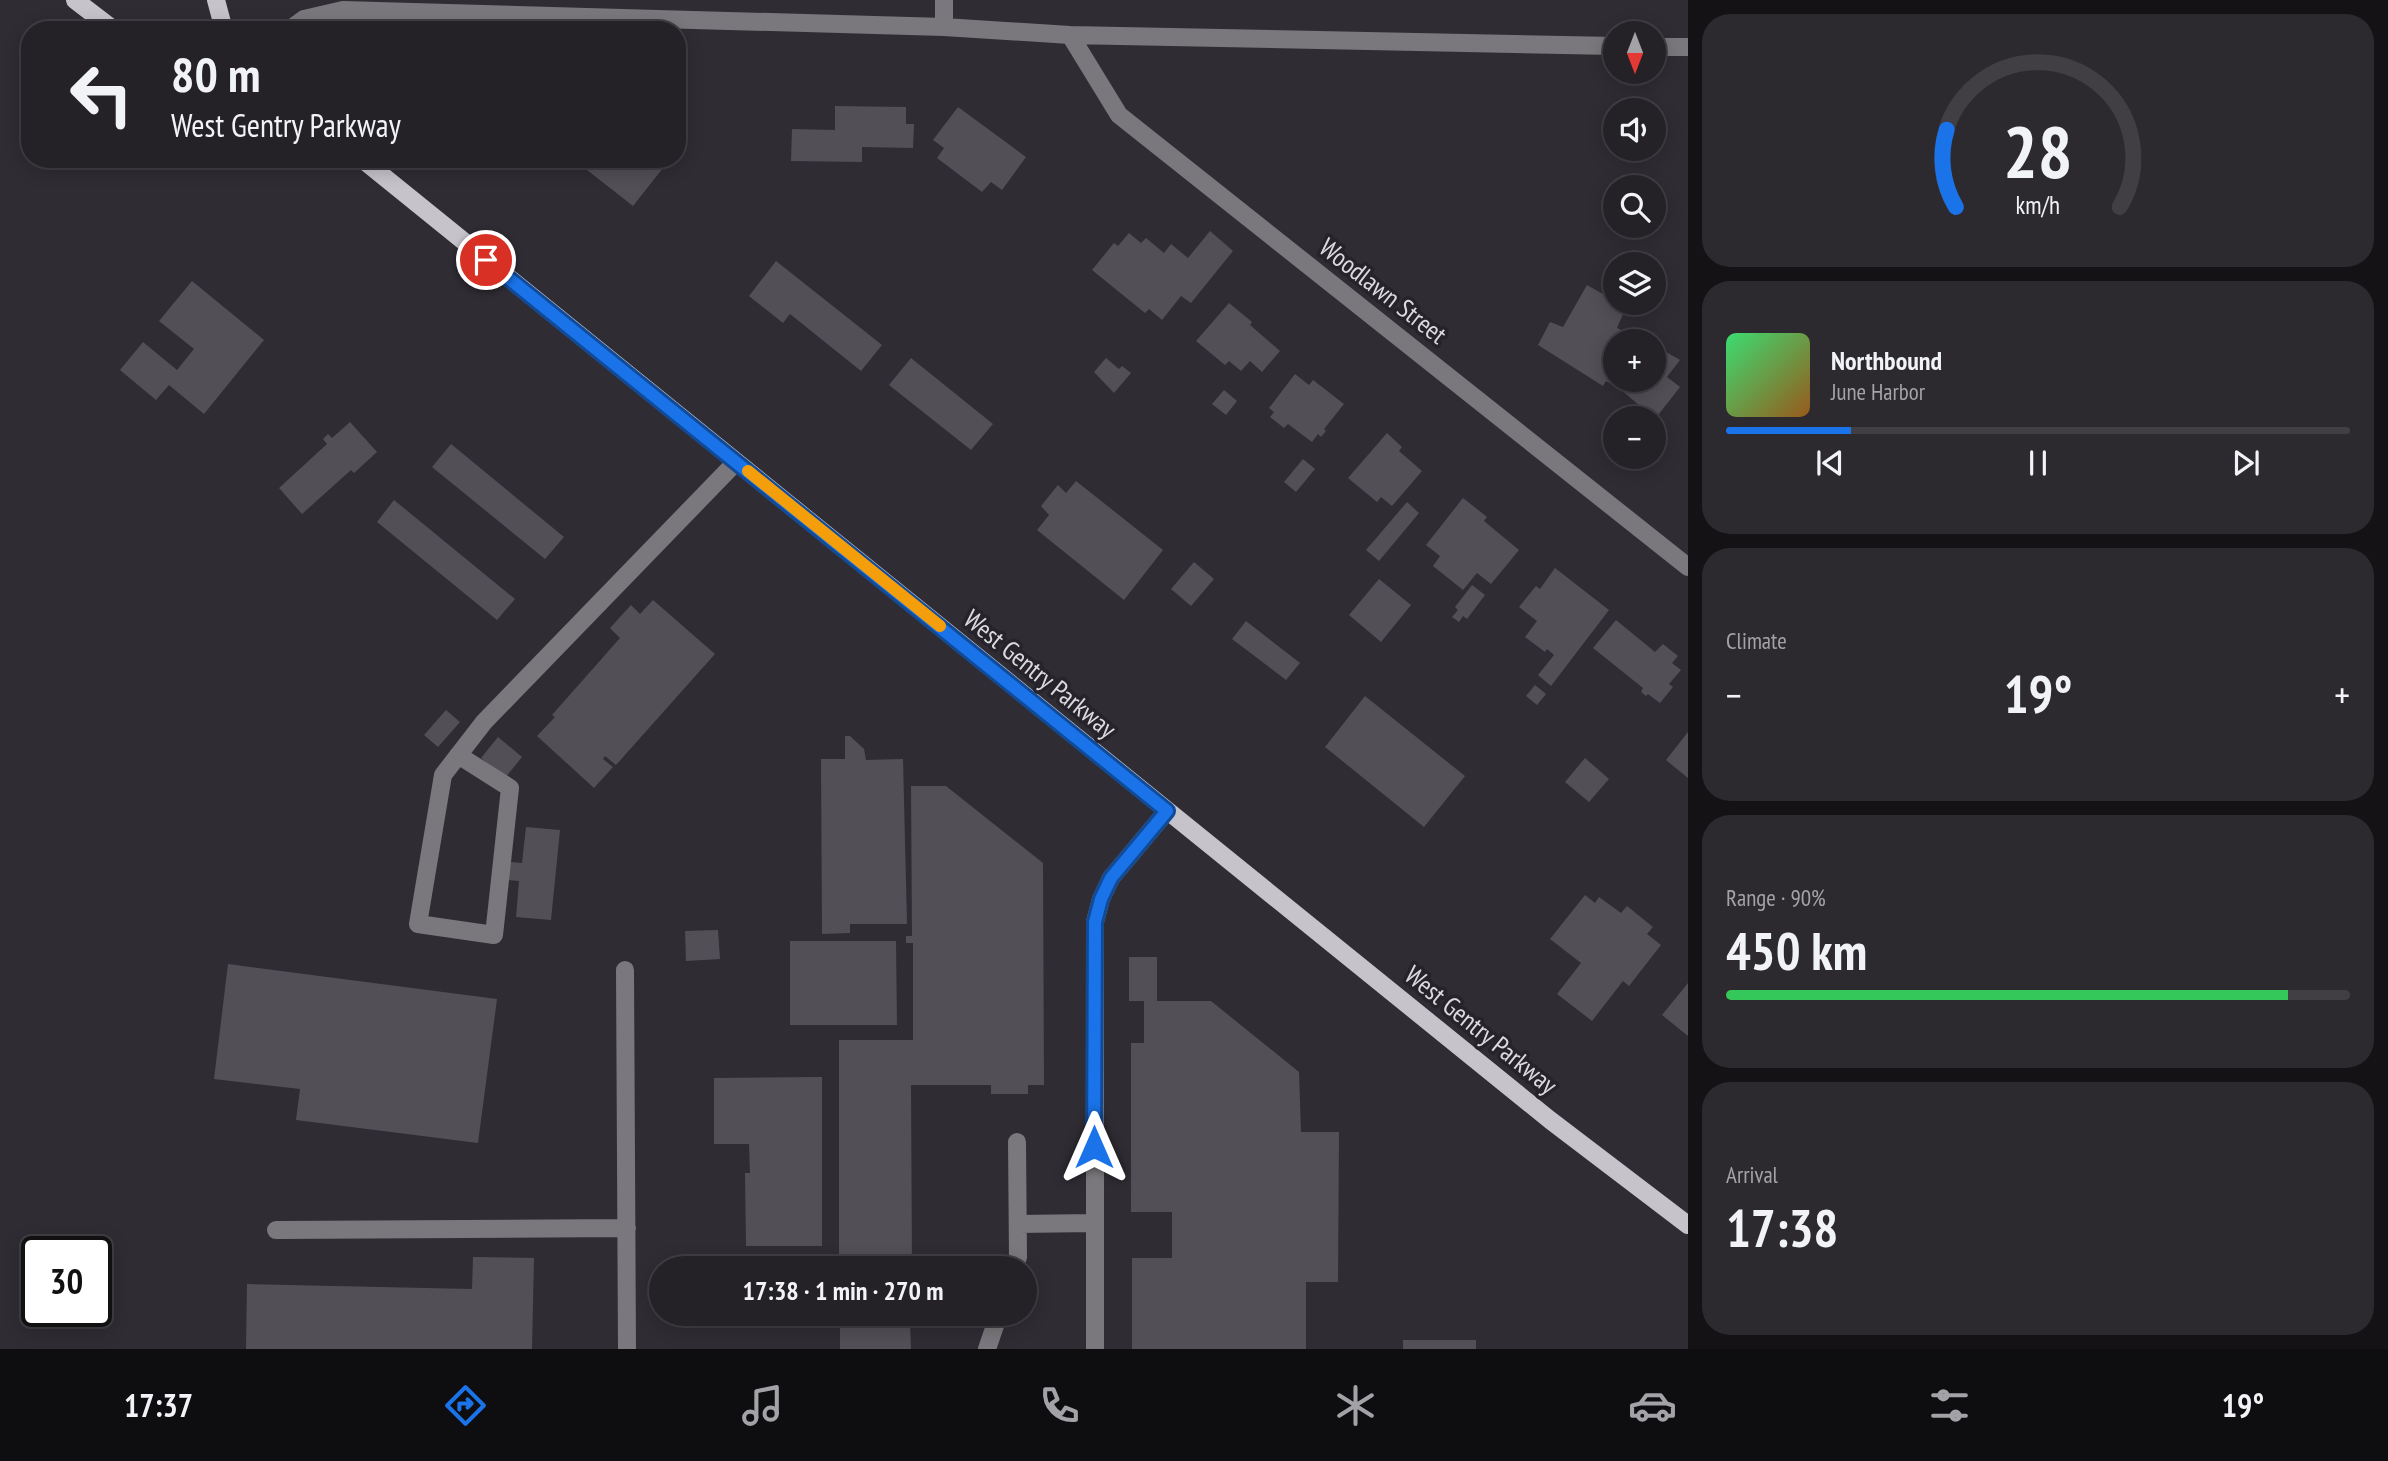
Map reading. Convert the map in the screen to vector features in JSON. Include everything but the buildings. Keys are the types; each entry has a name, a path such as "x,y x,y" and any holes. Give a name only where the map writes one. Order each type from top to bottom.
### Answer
{"main road":[{"path":"75,0 102,21"},
{"path":"216,0 222,21"},
{"name":"West Gentry Parkway","path":"373,168 1550,1120 1688,1225"}],"street":[{"path":"944,0 944,27"},
{"path":"301,21 317,8 343,10 376,5 439,6 944,27 1070,35 1603,46"},
{"name":"Woodlawn Street","path":"1070,35 1119,115 1688,567"},
{"path":"1666,47 1688,47"},
{"path":"458,755 510,788 494,935 418,924 443,775 458,755 484,722 736,462"},
{"path":"1095,1349 1095,922 1101,899 1111,878 1167,811"},
{"path":"625,970 627,1349"},
{"path":"1017,1142 1018,1256"},
{"path":"1018,1224 1094,1223"},
{"path":"276,1230 626,1228"},
{"path":"987,1349 995,1326"}],"slow traffic":[{"path":"748,471 940,626"}],"route":[{"path":"486,260 1167,811 1111,878 1101,899 1095,922 1094,1147"}]}
